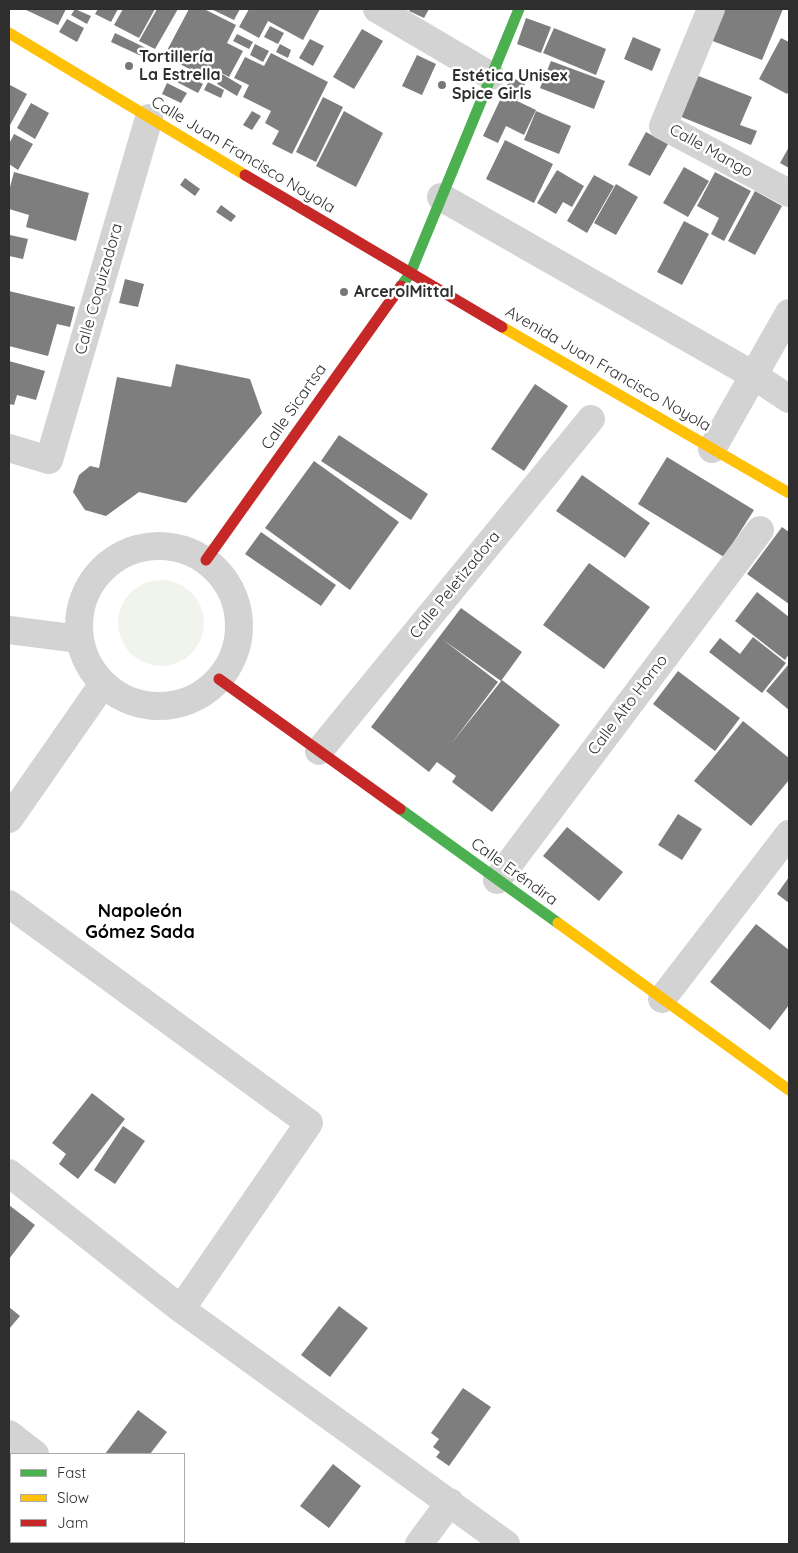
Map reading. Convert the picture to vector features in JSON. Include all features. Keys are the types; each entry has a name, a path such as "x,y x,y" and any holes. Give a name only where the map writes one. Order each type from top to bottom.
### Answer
{"street":[{"path":"377,9 491,76"},
{"name":"Calle Sicartsa","path":"206,560 410,274 519,9"},
{"name":"Calle Mango","path":"711,9 663,126 789,193"},
{"name":"Calle Juan Francisco Noyola","path":"9,33 410,274"},
{"name":"Calle Coquizadora","path":"9,448 49,460 150,118"},
{"path":"441,197 789,398"},
{"name":"Avenida Juan Francisco Noyola","path":"410,274 789,493"},
{"path":"712,448 789,313"},
{"name":"Calle Peletizadora","path":"319,751 591,419"},
{"name":"Calle Alto Horno","path":"497,880 760,530"},
{"path":"154,545 182,548 206,560 225,579 237,603 240,630 234,656 219,679 199,696 175,705 149,706 124,699 103,684 87,664 79,639 79,612 88,586 105,565 128,551 154,545"},
{"path":"9,630 79,639"},
{"name":"Calle Eréndira","path":"219,679 789,1090"},
{"path":"9,819 103,684"},
{"path":"662,999 789,834"},
{"path":"9,904 309,1123 181,1309"},
{"path":"9,1173 181,1309 506,1544"},
{"path":"9,1434 34,1453"},
{"path":"419,1544 450,1502"}],"shaded area":[{"path":"161,580 177,584 191,593 200,607 204,623 200,639 191,653 177,662 161,666 145,662 131,653 122,639 118,623 122,607 131,593 145,584"}],"building":[{"path":"24,9 66,9 58,25"},
{"path":"75,9 91,16 87,24 71,15"},
{"path":"98,9 118,9 111,22 95,14"},
{"path":"123,9 155,9 139,38 114,25"},
{"path":"157,9 178,9 155,49 139,41"},
{"path":"189,9 204,9 236,25 227,43 243,51 229,77 218,71 213,81 164,56"},
{"path":"211,9 240,9 234,20"},
{"path":"249,9 320,9 303,40 268,21 259,38 239,27"},
{"path":"410,9 429,9 424,18 409,11"},
{"path":"723,9 783,9 762,60 710,40"},
{"path":"526,18 551,27 541,53 517,44"},
{"path":"67,19 84,28 77,42 59,32"},
{"path":"270,26 284,33 278,44 264,37"},
{"path":"554,28 606,49 596,75 543,53"},
{"path":"362,29 383,41 354,89 333,77"},
{"path":"115,33 154,52 150,60 111,42"},
{"path":"237,34 253,42 249,49 233,41"},
{"path":"633,37 661,49 652,71 624,59"},
{"path":"781,38 789,42 789,91 787,94 759,79"},
{"path":"310,39 324,46 313,66 299,58"},
{"path":"255,44 269,51 263,62 250,55"},
{"path":"280,44 291,50 288,58 276,52"},
{"path":"271,53 328,82 292,154 272,144 279,131 265,123 271,111 243,97 249,85 234,78 245,57 264,66"},
{"path":"417,55 436,64 422,95 402,86"},
{"path":"551,61 605,81 594,109 540,88"},
{"path":"178,71 203,84 198,93 173,80"},
{"path":"222,74 242,86 237,96 217,84"},
{"path":"696,75 752,97 740,125 757,131 751,145 679,116"},
{"path":"511,77 525,84 517,101 536,110 524,135 506,126 498,143 483,136"},
{"path":"208,82 224,90 221,98 204,90"},
{"path":"167,83 187,93 181,103 162,94"},
{"path":"10,85 27,94 9,127 9,88"},
{"path":"323,97 343,107 316,162 296,152"},
{"path":"31,103 49,113 35,139 17,128"},
{"path":"252,111 261,116 252,130 243,125"},
{"path":"344,111 383,133 356,187 316,166"},
{"path":"536,111 571,126 559,154 524,140"},
{"path":"646,132 668,144 650,176 628,165"},
{"path":"14,134 33,144 18,170 9,164 9,144"},
{"path":"505,140 553,164 534,203 486,179"},
{"path":"789,147 789,168 780,163"},
{"path":"684,167 709,181 688,217 663,203"},
{"path":"557,170 584,186 572,207 563,202 556,214 537,203"},
{"path":"14,172 89,193 76,241 26,227 29,215 9,209 9,191"},
{"path":"715,172 751,191 724,241 711,234 719,218 697,206"},
{"path":"594,175 614,186 587,233 567,221"},
{"path":"185,178 200,189 195,196 180,185"},
{"path":"616,184 638,197 616,235 594,223"},
{"path":"755,191 782,206 755,255 728,241"},
{"path":"221,205 236,216 231,222 216,212"},
{"path":"684,221 709,234 682,285 657,272"},
{"path":"10,235 28,239 23,259 9,256"},
{"path":"125,279 144,284 138,307 119,303"},
{"path":"9,291 75,307 70,327 57,324 48,356 9,346"},
{"path":"9,361 45,371 36,400 17,395 14,405 9,404"},
{"path":"176,364 250,379 262,413 186,503 139,492 106,516 85,510 73,492 79,475 90,466 99,468 117,377 171,387"},
{"path":"535,384 568,406 524,471 491,449"},
{"path":"339,435 428,494 411,520 321,461"},
{"path":"667,457 754,510 724,557 638,504"},
{"path":"314,461 399,522 350,590 265,528"},
{"path":"582,475 650,523 625,558 556,511"},
{"path":"782,527 789,532 789,604 747,574"},
{"path":"261,532 336,585 321,606 245,554"},
{"path":"589,563 650,607 604,669 543,625"},
{"path":"757,592 789,617 789,654 785,660 735,621"},
{"path":"461,608 522,652 501,681 442,639 498,682 451,744 502,680 560,725 492,812 452,782 456,776 437,762 429,772 371,727"},
{"path":"753,637 786,663 762,693 709,652 720,638 740,654"},
{"path":"789,666 789,710 766,691"},
{"path":"678,671 740,718 715,751 653,704"},
{"path":"743,721 789,758 789,780 751,826 694,781"},
{"path":"678,814 702,829 682,860 658,845"},
{"path":"567,827 623,872 599,901 543,856"},
{"path":"789,877 789,903 777,894"},
{"path":"756,924 789,950 789,1005 770,1030 710,982"},
{"path":"92,1093 125,1119 78,1179 59,1164 66,1154 52,1143"},
{"path":"123,1126 145,1141 115,1184 94,1170"},
{"path":"9,1205 35,1225 9,1259"},
{"path":"339,1306 368,1328 330,1377 301,1355"},
{"path":"9,1307 20,1316 9,1329"},
{"path":"463,1388 491,1407 449,1466 436,1457 440,1452 433,1447 439,1439 431,1433"},
{"path":"138,1410 167,1432 151,1453 106,1453"},
{"path":"333,1464 361,1486 329,1528 300,1506"},
{"path":"126,1543 128,1544 80,1544"}],"traffic: fast":[{"path":"401,286 410,274 519,9"},
{"path":"400,809 558,923"}],"traffic: slow":[{"path":"9,33 245,175"},
{"path":"502,327 789,493"},
{"path":"558,923 789,1090"}],"traffic: jam":[{"path":"245,175 502,327"},
{"path":"206,560 401,286"},
{"path":"219,679 400,809"}],"place":[{"name":"Tortillería La Estrella","path":"129,66"},
{"name":"Estética Unisex Spice Girls","path":"442,85"},
{"name":"ArcerolMittal","path":"344,292"}],"district":[{"name":"Napoleón Gómez Sada","path":"140,922"}]}
